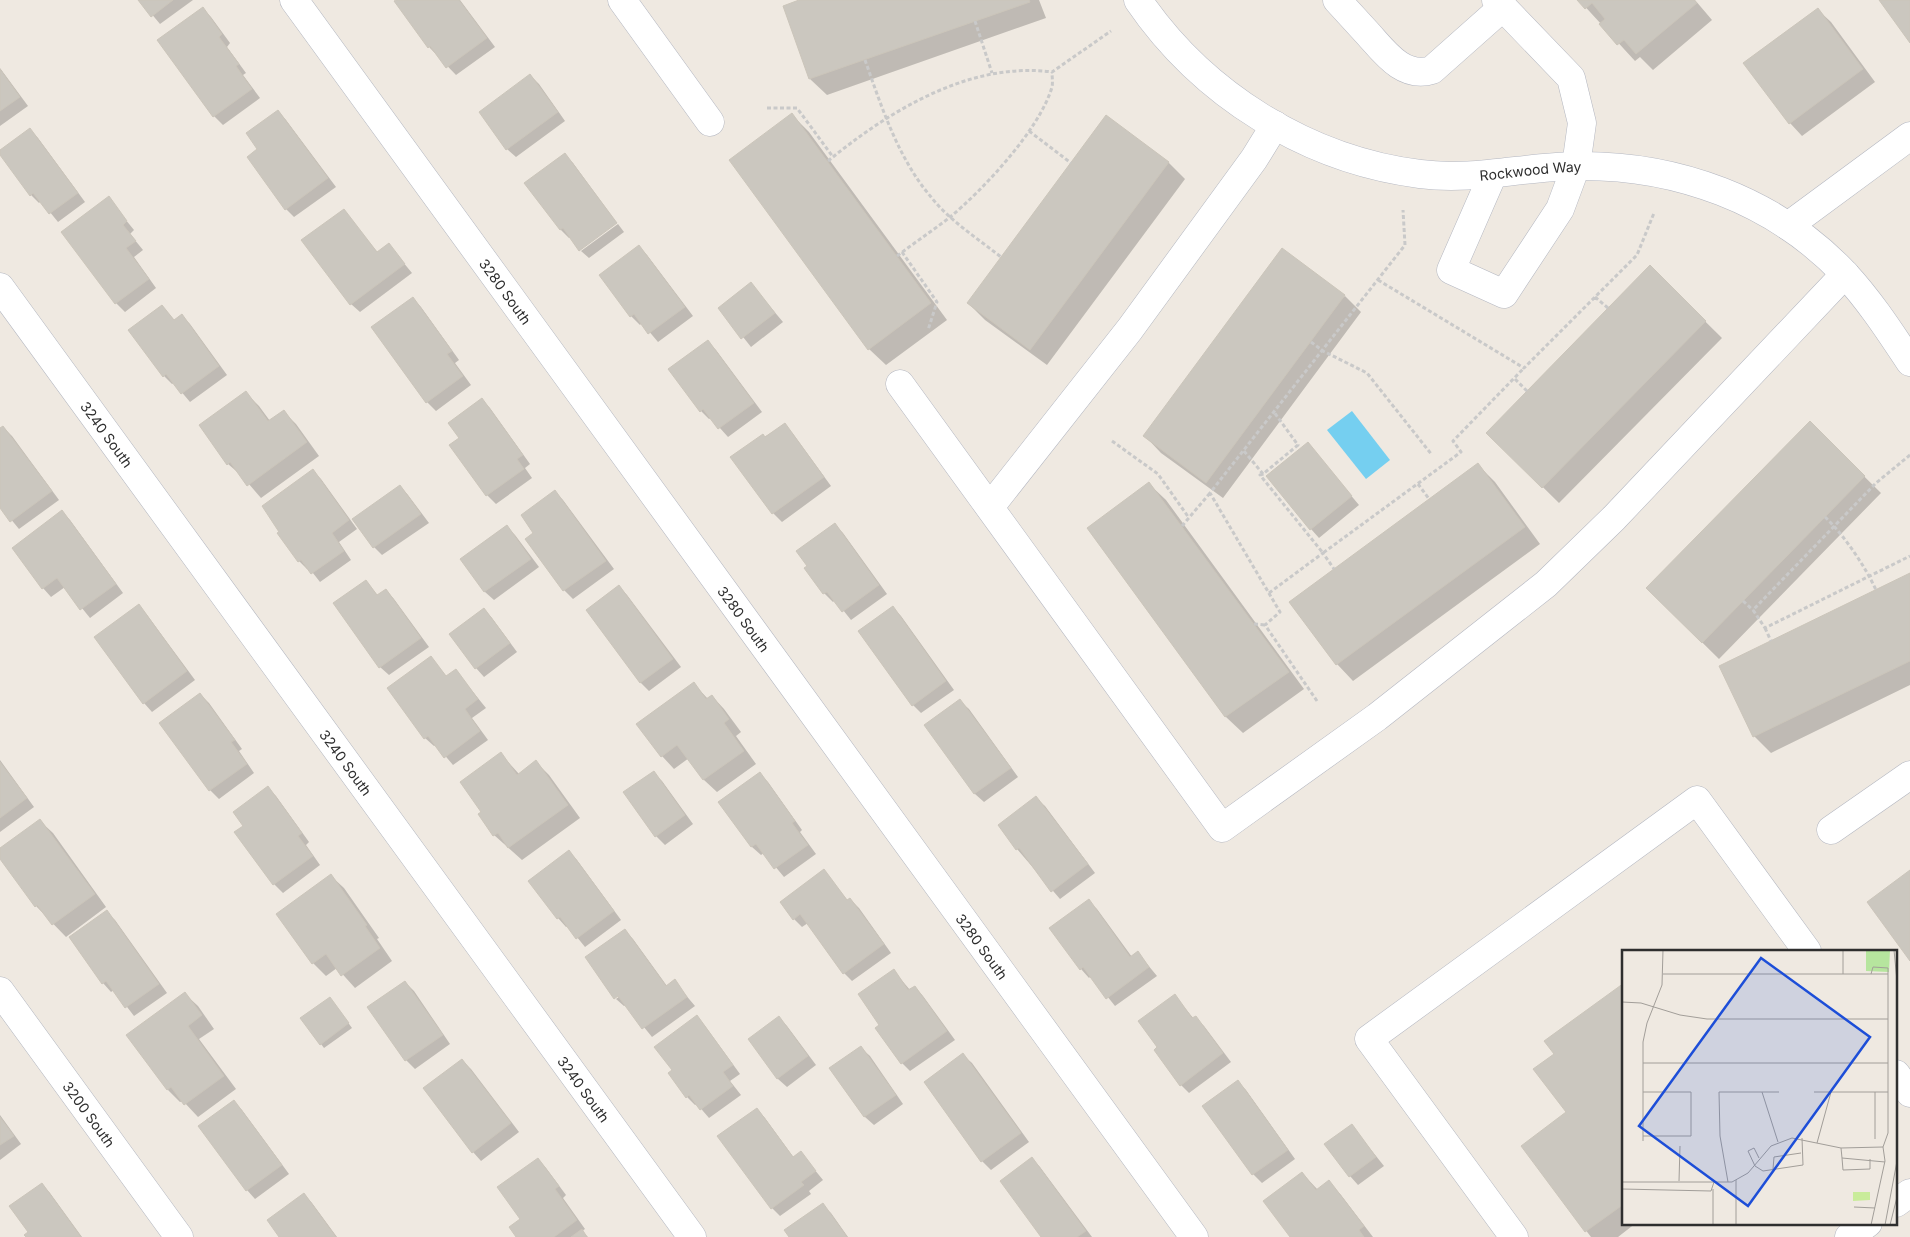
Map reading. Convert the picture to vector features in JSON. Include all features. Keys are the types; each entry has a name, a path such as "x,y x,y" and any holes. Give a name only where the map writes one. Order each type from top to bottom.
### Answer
{"street":[{"name":"3280 South","path":"294,0 1194,1237"},
{"path":"622,0 710,122"},
{"name":"Rockwood Way","path":"1138,0 1167,37 1198,70 1234,100 1274,126 1343,157 1381,168 1422,175 1493,174 1576,166 1631,168 1680,177 1711,186 1750,204 1788,226 1818,249 1845,274 1865,297 1910,362"},
{"path":"1337,0 1393,62 1407,70 1422,73 1432,70 1500,4 1570,78 1582,123 1576,166 1560,209 1504,294 1451,270 1493,174"},
{"path":"990,506 1130,329 1254,159 1274,126"},
{"path":"1788,226 1910,136"},
{"path":"900,384 1222,828 1377,717 1546,584 1620,510 1845,274"},
{"name":"3240 South","path":"0,287 692,1237"},
{"path":"1832,830 1910,774"},
{"path":"1514,1237 1369,1039 1698,800 1806,950"},
{"name":"3200 South","path":"0,991 179,1237"},
{"path":"1898,1077 1910,1093"},
{"path":"1898,1202 1910,1193"},
{"path":"1850,1237 1867,1224"}],"path":[{"path":"975,21 992,73"},
{"path":"828,161 886,118 946,88 992,73 1031,69 1052,72 1111,31"},
{"path":"865,60 886,118 915,175 931,198 950,217 1001,257"},
{"path":"896,256 950,217 998,170 1029,131 1043,109 1052,86 1052,72"},
{"path":"767,108 797,108 833,157"},
{"path":"1029,131 1071,163"},
{"path":"1182,526 1244,451 1404,245 1403,210"},
{"path":"902,252 937,302 928,330"},
{"path":"1595,297 1608,308"},
{"path":"1310,342 1323,351 1367,373 1432,454"},
{"path":"1269,593 1462,452 1454,441 1524,368"},
{"path":"1514,378 1527,391"},
{"path":"1274,412 1298,445 1260,475 1334,569"},
{"path":"1112,441 1158,474 1189,518"},
{"path":"1244,451 1263,474"},
{"path":"1753,610 1876,483 1910,455"},
{"path":"1418,484 1429,499"},
{"path":"1210,493 1280,612 1264,625 1254,624"},
{"path":"1825,517 1834,526 1870,576 1876,590"},
{"path":"1765,628 1910,556"},
{"path":"1743,601 1753,610 1771,641"},
{"path":"1264,625 1317,701"}],"water":[{"path":"1352,411 1390,460 1366,479 1327,430"}],"building":[{"path":"138,0 173,0 151,17"},
{"path":"459,0 487,38 446,68 430,46 428,48 394,1"},
{"path":"799,0 1029,0 1030,2 809,79 783,6"},
{"path":"1577,0 1694,0 1697,3 1636,54 1624,40 1617,45 1599,24 1605,19 1592,3 1585,9"},
{"path":"1879,0 1910,0 1910,43"},
{"path":"203,7 222,34 219,37 239,64 236,66 252,89 213,117 157,40"},
{"path":"1818,8 1863,69 1789,124 1743,63"},
{"path":"0,69 20,97 0,111"},
{"path":"530,74 558,112 506,150 479,112"},
{"path":"278,110 328,178 285,210 247,157 257,149 246,133"},
{"path":"792,113 931,303 868,350 729,160"},
{"path":"1106,115 1169,162 1030,350 967,303"},
{"path":"30,128 78,193 49,214 33,193 30,196 0,155 0,150"},
{"path":"565,153 617,223 579,251 563,228 560,230 524,183"},
{"path":"109,196 127,221 123,225 136,241 126,248 149,279 115,304 61,232"},
{"path":"344,209 377,252 389,243 405,264 350,305 301,240"},
{"path":"639,245 685,307 648,334 634,314 630,317 599,275"},
{"path":"1282,248 1345,295 1206,483 1143,436"},
{"path":"1650,265 1706,321 1542,488 1486,433"},
{"path":"751,282 775,313 741,339 718,308"},
{"path":"413,297 452,351 447,354 463,376 426,403 371,327"},
{"path":"162,305 174,320 182,314 219,366 181,394 166,374 163,377 128,330"},
{"path":"708,340 754,403 718,429 703,409 700,412 668,369"},
{"path":"246,391 268,421 284,410 307,442 247,486 230,462 227,465 199,425"},
{"path":"482,398 523,455 517,459 524,469 486,496 449,445 459,438 448,423"},
{"path":"1810,421 1865,476 1702,643 1646,588"},
{"path":"785,423 824,477 772,514 730,457 763,434 765,437"},
{"path":"3,426 52,491 10,522 0,508 0,428"},
{"path":"1308,442 1352,496 1310,530 1266,476"},
{"path":"1478,463 1525,527 1336,665 1289,602"},
{"path":"313,469 349,520 332,533 344,551 311,574 301,560 298,562 277,533 279,532 262,506"},
{"path":"1149,482 1289,672 1225,717 1087,528"},
{"path":"400,485 421,514 373,548 352,519"},
{"path":"555,490 606,561 563,591 525,539 533,533 521,515"},
{"path":"62,510 116,584 80,610 57,578 42,589 12,548"},
{"path":"835,523 879,585 842,612 827,592 823,594 804,568 807,566 796,551"},
{"path":"507,525 531,559 484,592 460,559"},
{"path":"1910,573 1910,661 1753,737 1719,666"},
{"path":"366,580 377,595 386,589 421,638 379,668 333,603"},
{"path":"619,585 673,659 640,683 586,610"},
{"path":"139,604 187,671 143,704 94,637"},
{"path":"893,606 946,681 912,706 858,631"},
{"path":"484,608 510,643 475,669 449,634"},
{"path":"431,656 446,676 456,669 478,699 465,709 480,731 444,758 428,736 424,739 387,688"},
{"path":"694,682 706,699 712,695 729,719 724,723 744,751 703,780 677,745 661,757 636,724"},
{"path":"200,693 235,740 231,742 247,764 209,791 159,723"},
{"path":"960,699 1011,768 974,794 924,725"},
{"path":"501,752 517,775 536,760 568,805 508,848 498,833 493,836 478,814 481,812 460,782"},
{"path":"0,762 27,798 0,818"},
{"path":"654,771 685,815 655,837 623,792"},
{"path":"760,772 795,821 792,823 808,845 774,869 756,844 751,847 718,802"},
{"path":"268,786 302,833 298,836 313,856 273,885 234,832 243,826 233,812"},
{"path":"1036,796 1088,864 1051,892 1019,848 1016,850 998,825"},
{"path":"40,819 95,894 52,925 37,905 35,907 0,859 0,848"},
{"path":"569,850 614,911 576,939 560,917 557,919 528,881"},
{"path":"824,869 847,900 850,898 884,944 843,974 800,914 793,920 780,902"},
{"path":"1910,870 1910,961 1867,902"},
{"path":"331,874 367,925 365,926 380,948 341,976 326,954 312,964 276,914"},
{"path":"1089,899 1130,957 1138,951 1149,967 1106,999 1083,967 1080,970 1049,928"},
{"path":"107,910 159,984 125,1008 106,981 102,984 69,937"},
{"path":"625,929 666,986 675,979 687,997 642,1029 618,996 614,999 585,957"},
{"path":"894,969 908,990 915,986 947,1031 901,1064 875,1028 879,1025 858,994"},
{"path":"405,981 443,1035 405,1061 367,1007"},
{"path":"1622,984 1622,1205 1585,1232 1521,1146 1566,1112 1533,1069 1554,1054 1544,1041"},
{"path":"185,992 202,1015 188,1026 224,1076 184,1105 171,1087 167,1090 126,1035"},
{"path":"1175,994 1192,1018 1196,1016 1223,1053 1180,1086 1154,1050 1157,1047 1138,1021"},
{"path":"330,997 349,1023 320,1045 300,1018"},
{"path":"697,1015 733,1065 723,1072 733,1086 700,1110 689,1095 686,1098 668,1073 672,1070 654,1047"},
{"path":"779,1016 808,1056 777,1079 748,1039"},
{"path":"861,1046 896,1095 864,1117 829,1068"},
{"path":"963,1053 1021,1133 981,1162 924,1082"},
{"path":"462,1059 511,1123 472,1153 423,1088"},
{"path":"1238,1080 1288,1150 1252,1175 1202,1106"},
{"path":"234,1100 282,1165 246,1191 198,1126"},
{"path":"757,1108 793,1157 801,1151 816,1171 801,1182 804,1185 771,1209 717,1136"},
{"path":"0,1117 14,1136 0,1145"},
{"path":"1352,1124 1376,1157 1349,1177 1324,1144"},
{"path":"1032,1157 1086,1231 1077,1237 1041,1237 1000,1181"},
{"path":"538,1158 559,1186 555,1189 577,1220 554,1237 516,1237 509,1227 520,1219 497,1187"},
{"path":"1302,1172 1316,1190 1329,1180 1364,1226 1359,1230 1364,1237 1290,1237 1263,1201"},
{"path":"42,1183 81,1237 26,1237 24,1235 28,1232 9,1206"},
{"path":"304,1193 336,1237 279,1237 267,1220"},
{"path":"823,1203 847,1237 789,1237 784,1230"},
{"path":"582,1229 587,1237 571,1237"}]}
